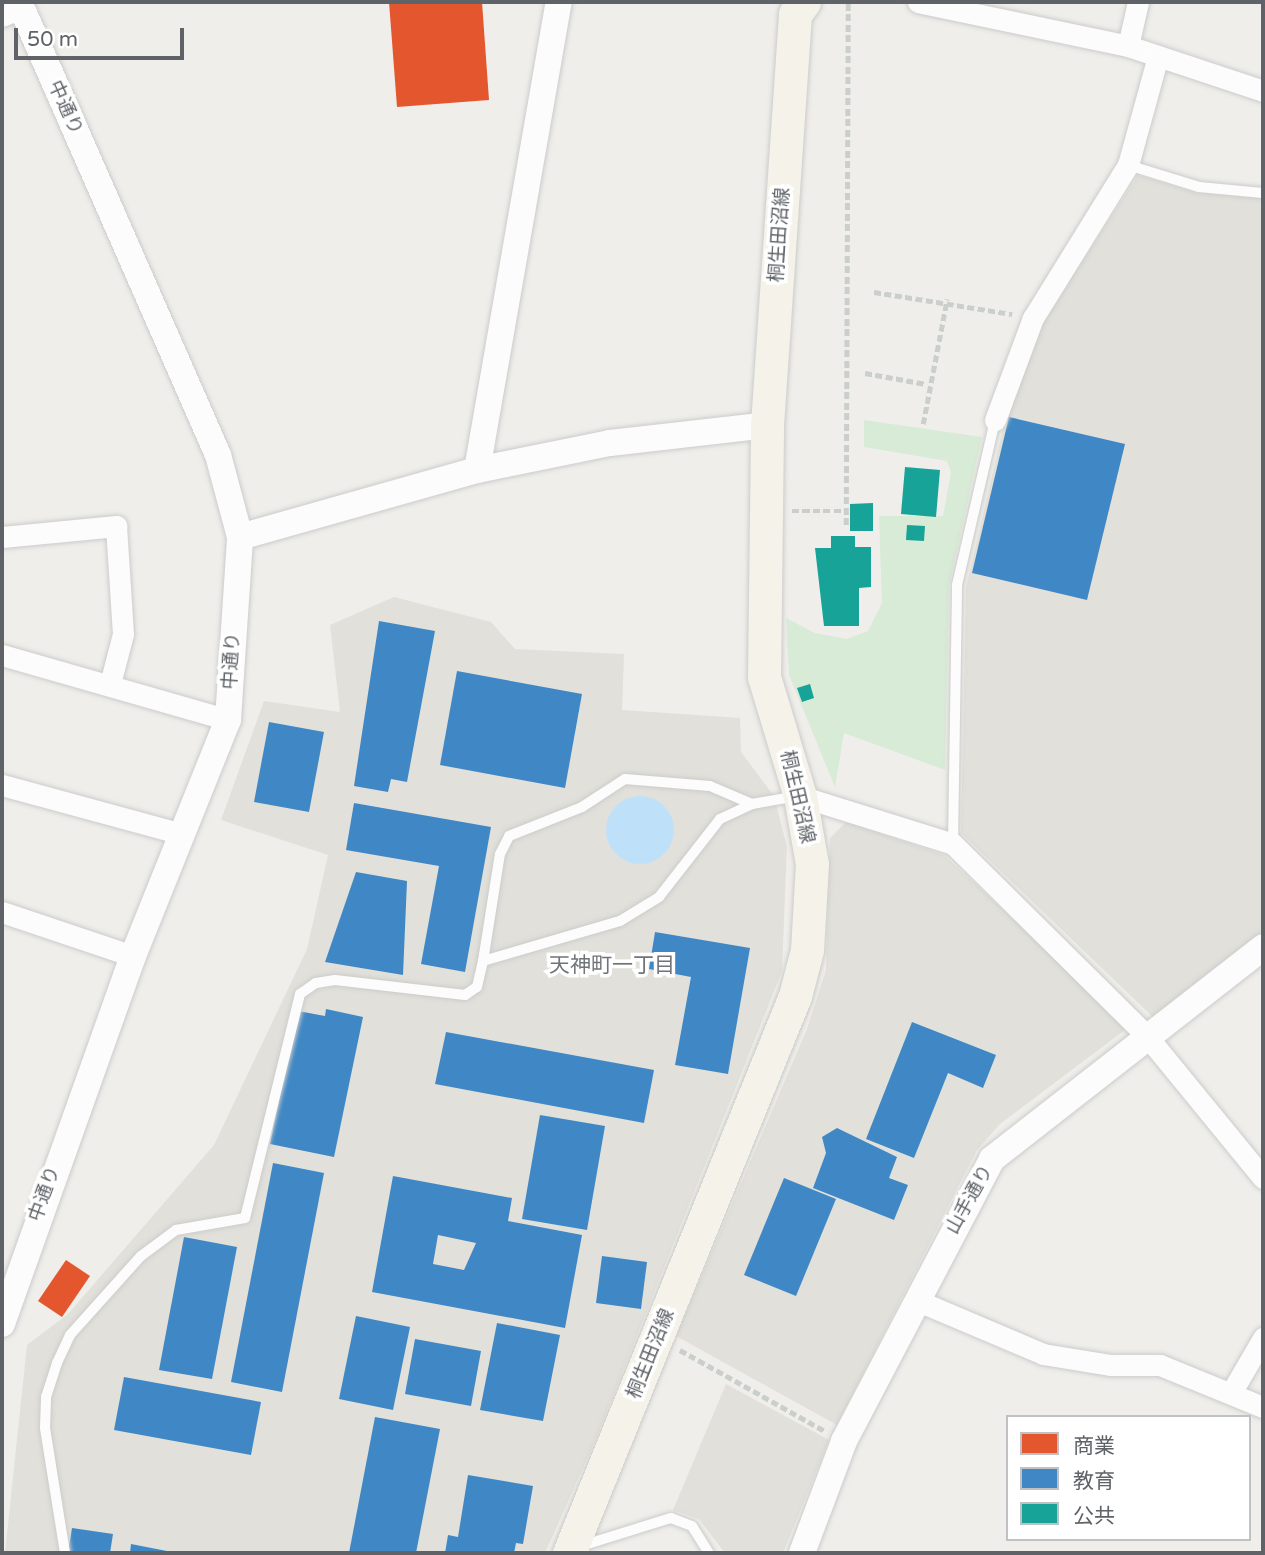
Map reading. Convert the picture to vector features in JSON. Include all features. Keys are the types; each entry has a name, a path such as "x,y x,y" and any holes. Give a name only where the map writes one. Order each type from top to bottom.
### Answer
{"main road":[{"name":"桐生田沼線","path":"569,1553 795,996 811,897 800,796 764,677 766,425 795,14 804,2"}],"street":[{"path":"477,470 559,2"},
{"path":"918,2 1128,46 1263,91"},
{"path":"1128,46 1138,2"},
{"name":"中通り","path":"2,1324 133,956 228,720 240,537 218,455 14,9"},
{"path":"995,420 1033,318 1128,164 1158,56"},
{"path":"240,537 477,470 610,443 766,425"},
{"path":"2,537 116,526 123,634 110,684"},
{"path":"2,655 228,720"},
{"path":"2,785 182,834"},
{"path":"800,796 953,845 1146,1035 1263,1178"},
{"path":"2,912 133,956"},
{"name":"山手通り","path":"802,1553 844,1441 992,1159 1146,1035 1263,947"},
{"path":"916,1300 1043,1354 1111,1365 1160,1365 1263,1407"},
{"path":"1231,1393 1263,1338"}],"lane":[{"path":"1128,164 1199,187 1263,193"},
{"path":"953,845 957,586 995,420"},
{"path":"65,1553 45,1429 46,1397 57,1363 70,1335 141,1256 176,1230 245,1219 300,994 316,983 335,980 465,995 477,987 500,854 509,836 582,807 625,779 710,786 752,804"},
{"path":"483,961 620,921 659,897 720,819 752,804 800,796"},
{"path":"569,1553 599,1537 671,1518 692,1526 709,1553"}],"path":[{"path":"846,525 848,2"},
{"path":"874,292 947,299 1033,318"},
{"path":"923,424 926,384 947,299"},
{"path":"865,373 926,384"},
{"path":"766,510 847,511"},
{"path":"658,1338 844,1441"}],"shaded area":[{"path":"1138,175 1197,193 1263,198 1263,934 1154,1018 961,833 966,588 1006,416 1044,321"},
{"path":"394,597 491,622 515,649 624,654 622,710 740,718 741,752 774,796 787,847 782,971 595,1441 545,1553 5,1553 27,1345 68,1314 214,1145 307,949 328,855 221,820 264,701 340,712 330,625"},
{"path":"846,822 944,855 1129,1027 1000,1124 977,1150 837,1425 676,1336 807,1029 826,970 830,838"},
{"path":"726,1384 829,1440 783,1553 725,1553 699,1519 673,1510"}],"green space":[{"path":"864,420 982,437 949,585 945,770 844,733 835,787 789,675 786,618 815,633 847,639 868,631 882,603 879,516 943,516 951,472 947,461 864,447"}],"water":[{"path":"640,796 653,799 664,806 671,817 674,830 671,843 664,854 653,861 640,864 627,861 616,854 609,843 606,830 609,817 616,806 627,799"}],"building: 商業":[{"path":"389,2 482,2 489,100 397,107"},
{"path":"66,1260 90,1276 62,1317 38,1301"}],"building: 教育":[{"path":"1009,417 1125,444 1087,600 972,573"},
{"path":"379,621 435,631 407,782 391,779 388,792 354,786"},
{"path":"457,671 582,694 565,788 440,765"},
{"path":"269,722 324,732 309,812 254,802"},
{"path":"354,803 491,827 465,972 421,964 439,866 346,850"},
{"path":"356,872 407,881 403,975 325,962"},
{"path":"655,932 750,948 728,1074 675,1065 691,977 649,969"},
{"path":"326,1009 363,1017 334,1157 270,1144 298,1011 325,1016"},
{"path":"912,1022 996,1055 983,1088 948,1073 914,1158 866,1139"},
{"path":"446,1032 654,1070 644,1123 435,1084"},
{"path":"540,1115 605,1126 587,1230 522,1219"},
{"path":"837,1128 897,1157 889,1178 908,1185 894,1220 813,1188 826,1153 822,1137"},
{"path":"273,1163 324,1173 282,1392 231,1382"},
{"path":"393,1176 512,1198 508,1221 582,1235 565,1328 372,1292","holes":["438,1235 476,1243 464,1270 433,1264"]},
{"path":"784,1178 836,1199 796,1296 744,1275"},
{"path":"184,1237 237,1247 212,1379 159,1370"},
{"path":"602,1256 647,1262 641,1309 596,1303"},
{"path":"356,1316 410,1327 393,1410 339,1399"},
{"path":"497,1323 560,1335 543,1421 480,1410"},
{"path":"415,1339 481,1351 471,1406 405,1394"},
{"path":"124,1377 261,1402 251,1455 114,1430"},
{"path":"375,1417 440,1429 416,1553 349,1553"},
{"path":"468,1475 533,1486 523,1544 516,1543 514,1553 445,1553 448,1535 458,1537"},
{"path":"72,1528 113,1534 110,1553 68,1553"},
{"path":"131,1544 172,1552 130,1553"}],"building: 公共":[{"path":"905,467 940,470 936,517 901,514"},
{"path":"873,503 873,531 850,531 850,504"},
{"path":"907,525 925,526 924,541 906,540"},
{"path":"831,536 855,536 855,547 871,547 871,587 859,588 859,626 824,626 815,548 831,548"},
{"path":"810,684 814,698 802,702 797,688"}],"district":[{"name":"天神町一丁目","path":"612,966"}]}
